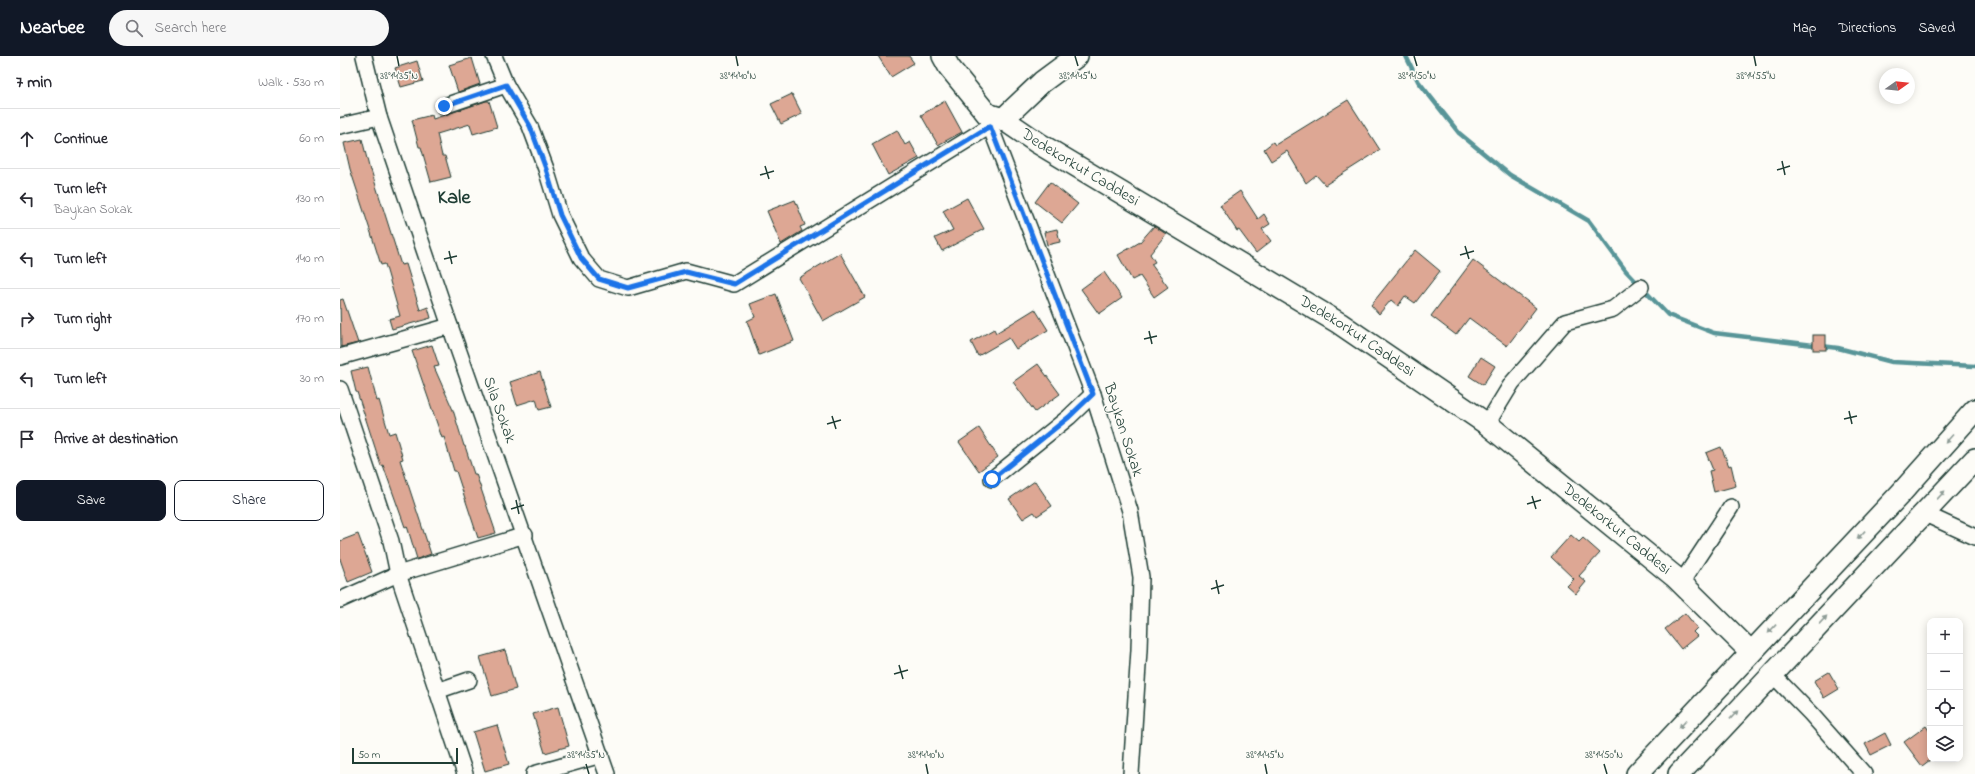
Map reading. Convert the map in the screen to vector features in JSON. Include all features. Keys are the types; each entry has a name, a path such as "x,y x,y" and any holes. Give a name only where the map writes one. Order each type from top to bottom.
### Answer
{"street":[{"name":"Sıla Sokak","path":"364,56 379,117 450,326 608,774"},
{"path":"494,56 506,85 530,126 546,169 560,215 581,258 599,279 628,288 686,272 734,284 993,120 1077,56"},
{"name":"Dedekorkut Caddesi","path":"943,56 949,67 993,120 1038,143 1339,323 1487,424 1681,583 1751,652"},
{"path":"444,106 506,85"},
{"path":"340,126 379,117"},
{"name":"Baykan Sokak","path":"993,120 1093,394 1130,510 1141,577 1139,650 1131,774"},
{"path":"1487,424 1512,384 1565,322 1612,309 1641,287"},
{"path":"340,358 450,326"},
{"path":"340,389 391,540 398,574 465,774"},
{"path":"992,479 1069,417 1093,394"},
{"path":"1637,774 1901,493 1975,410"},
{"path":"1679,774 1975,459"},
{"path":"1681,583 1731,507"},
{"path":"1923,513 1975,537"},
{"path":"340,600 398,574 524,535"},
{"path":"1773,675 1811,714 1864,774"},
{"path":"437,691 469,680"},
{"path":"534,774 601,755"}],"building":[{"path":"878,56 909,56 914,63 891,77"},
{"path":"472,58 480,84 458,92 449,65"},
{"path":"417,61 423,81 401,87 395,68"},
{"path":"792,94 802,114 781,124 771,104"},
{"path":"1348,100 1380,150 1325,185 1316,175 1306,183 1287,151 1271,161 1264,149 1273,142 1275,145"},
{"path":"489,101 497,127 473,134 470,124 437,134 442,156 445,156 451,177 431,182 421,147 419,147 412,120 432,115 433,119"},
{"path":"945,101 962,132 938,145 921,115"},
{"path":"897,130 905,145 910,142 919,158 888,175 872,144"},
{"path":"362,139 370,171 371,170 401,265 406,264 420,310 428,307 431,318 392,329 389,319 400,316 385,264 381,265 350,169 344,143"},
{"path":"1050,182 1078,204 1062,223 1035,202"},
{"path":"1240,191 1258,219 1264,214 1270,224 1262,229 1271,241 1256,253 1239,230 1237,231 1220,205"},
{"path":"967,198 984,229 942,251 935,238 953,230 943,211"},
{"path":"795,200 805,225 800,227 802,231 781,244 767,211"},
{"path":"1154,226 1166,234 1150,254 1155,262 1151,264 1168,287 1154,297 1140,276 1132,280 1118,255 1140,242"},
{"path":"1057,229 1060,242 1047,245 1044,232"},
{"path":"1415,250 1440,271 1415,303 1405,296 1398,306 1391,300 1379,314 1371,305"},
{"path":"840,253 865,297 823,321 799,278"},
{"path":"1473,260 1536,308 1507,346 1469,318 1456,335 1431,316"},
{"path":"1104,272 1122,298 1099,314 1081,289"},
{"path":"776,294 794,341 759,355 747,321 755,317 750,304"},
{"path":"343,299 358,343 341,347 340,300"},
{"path":"1035,309 1048,330 1016,349 1009,338 978,356 971,342 994,329 996,333"},
{"path":"1813,335 1826,335 1826,350 1813,350"},
{"path":"432,345 439,366 434,367 453,410 464,446 474,474 476,474 496,533 478,538 456,471 454,471 444,437 442,438 412,351"},
{"path":"1481,357 1495,366 1483,385 1469,376"},
{"path":"1038,364 1060,394 1035,412 1013,382"},
{"path":"368,367 377,401 379,400 389,434 395,432 403,459 400,460 431,554 417,559 407,526 405,527 383,465 381,466 356,392 351,371"},
{"path":"540,372 551,407 539,410 536,399 517,405 510,382"},
{"path":"979,428 998,457 979,471 959,442"},
{"path":"1721,447 1729,466 1731,465 1736,486 1714,492 1709,471 1713,470 1706,453"},
{"path":"1035,481 1052,506 1037,516 1034,512 1023,519 1009,499"},
{"path":"358,534 372,572 348,582 340,559 340,541"},
{"path":"1571,535 1579,542 1583,538 1600,553 1579,576 1586,582 1576,594 1567,586 1574,579 1551,557"},
{"path":"1685,613 1697,628 1693,632 1697,636 1681,649 1665,629"},
{"path":"505,650 516,689 492,696 480,657"},
{"path":"1829,672 1839,689 1824,698 1814,681"},
{"path":"558,707 569,746 545,753 533,714"},
{"path":"497,725 509,764 485,771 473,732"},
{"path":"1926,726 1927,762 1922,766 1904,742"},
{"path":"1885,733 1891,745 1871,755 1865,744"}],"waterway":[{"path":"1406,56 1418,81 1459,133 1510,175 1589,221 1626,271 1668,315 1714,333 1838,348 1892,362 1975,366"}],"district":[{"name":"Kale","path":"454,198"}],"route":[{"path":"444,106 506,85 530,126 546,169 560,215 581,258 599,279 628,288 686,272 734,284 990,126 1093,394 1069,417 992,479"}]}
